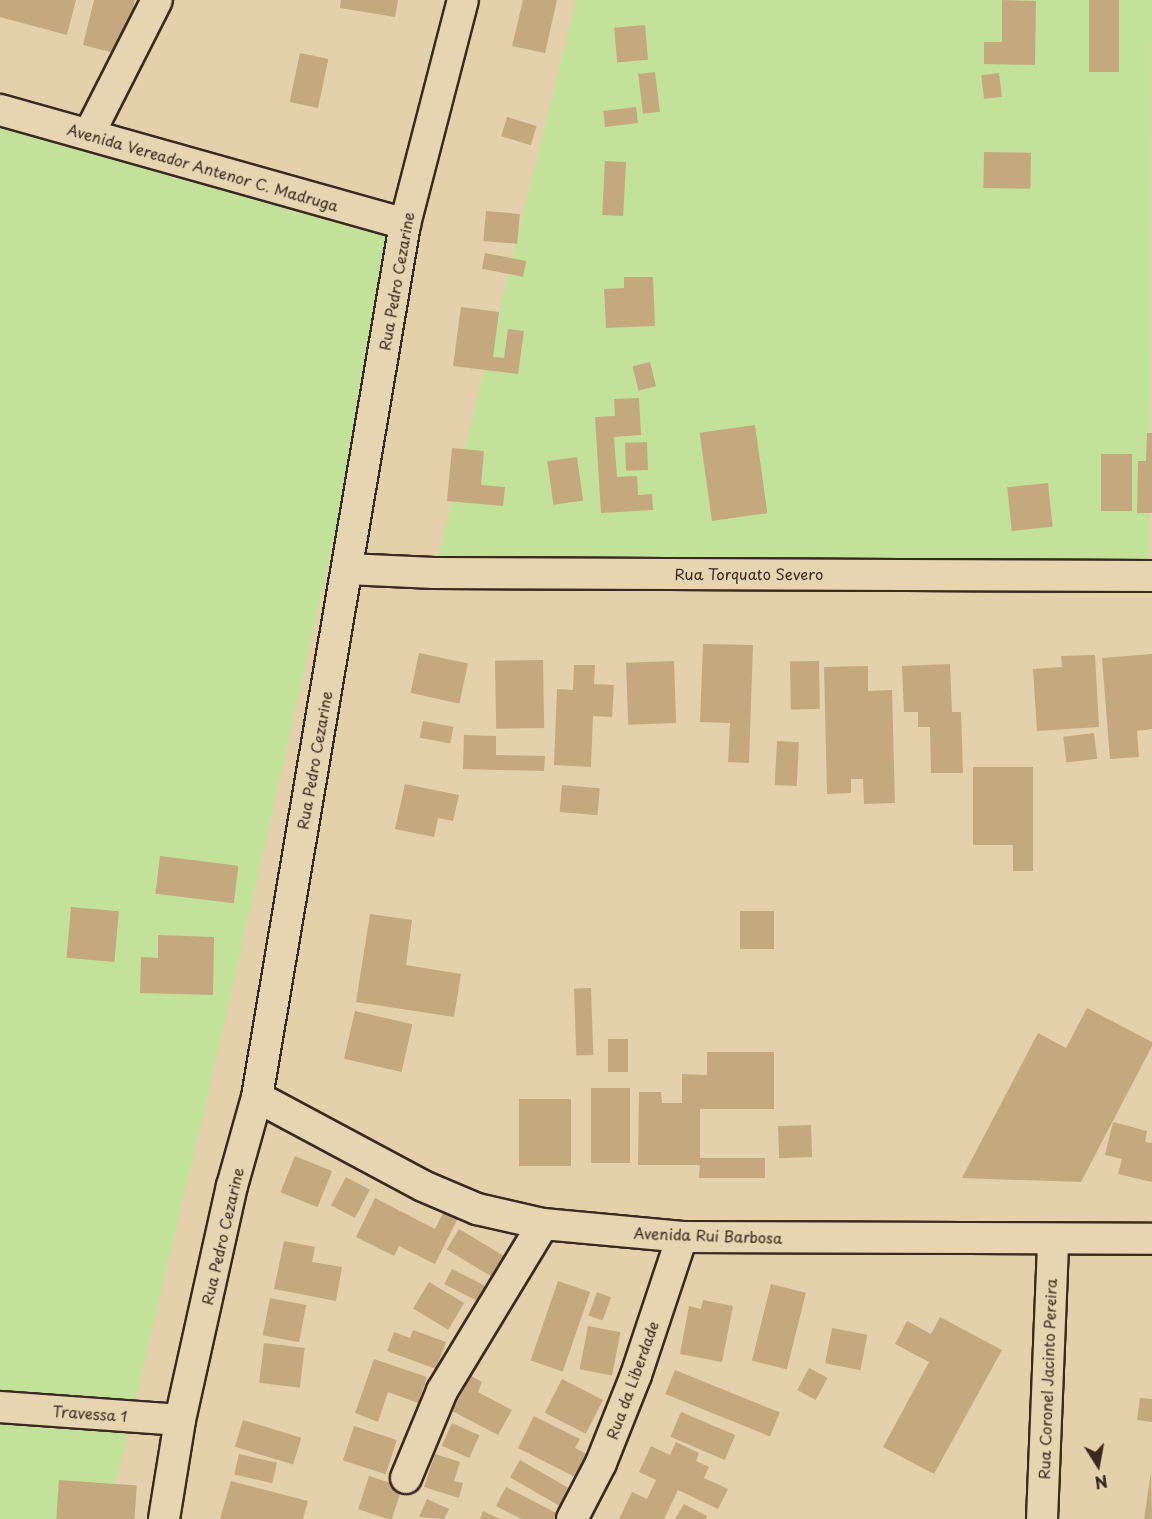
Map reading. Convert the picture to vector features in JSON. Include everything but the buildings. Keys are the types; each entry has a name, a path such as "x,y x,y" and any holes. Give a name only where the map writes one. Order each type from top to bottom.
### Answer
{"street":[{"path":"89,134 157,0"},
{"name":"Rua Pedro Cezarine","path":"164,1519 180,1420 232,1186 257,1097 405,224 463,0"},
{"name":"Avenida Vereador Antenor C. Madruga","path":"0,110 405,224"},
{"name":"Rua Torquato Severo","path":"347,569 434,573 1152,576"},
{"name":"Avenida Rui Barbosa","path":"257,1097 423,1186 477,1209 543,1224 682,1237 1152,1239"},
{"path":"406,1478 442,1391 543,1224"},
{"name":"Rua da Liberdade","path":"572,1519 601,1463 636,1375 682,1237"},
{"name":"Rua Coronel Jacinto Pereira","path":"1042,1519 1053,1240"},
{"name":"Travessa 1","path":"0,1407 180,1420"}],"green space":[{"path":"576,0 1152,0 1149,576 434,573"},
{"path":"0,112 405,224 212,1078 107,1519 0,1519"}]}
